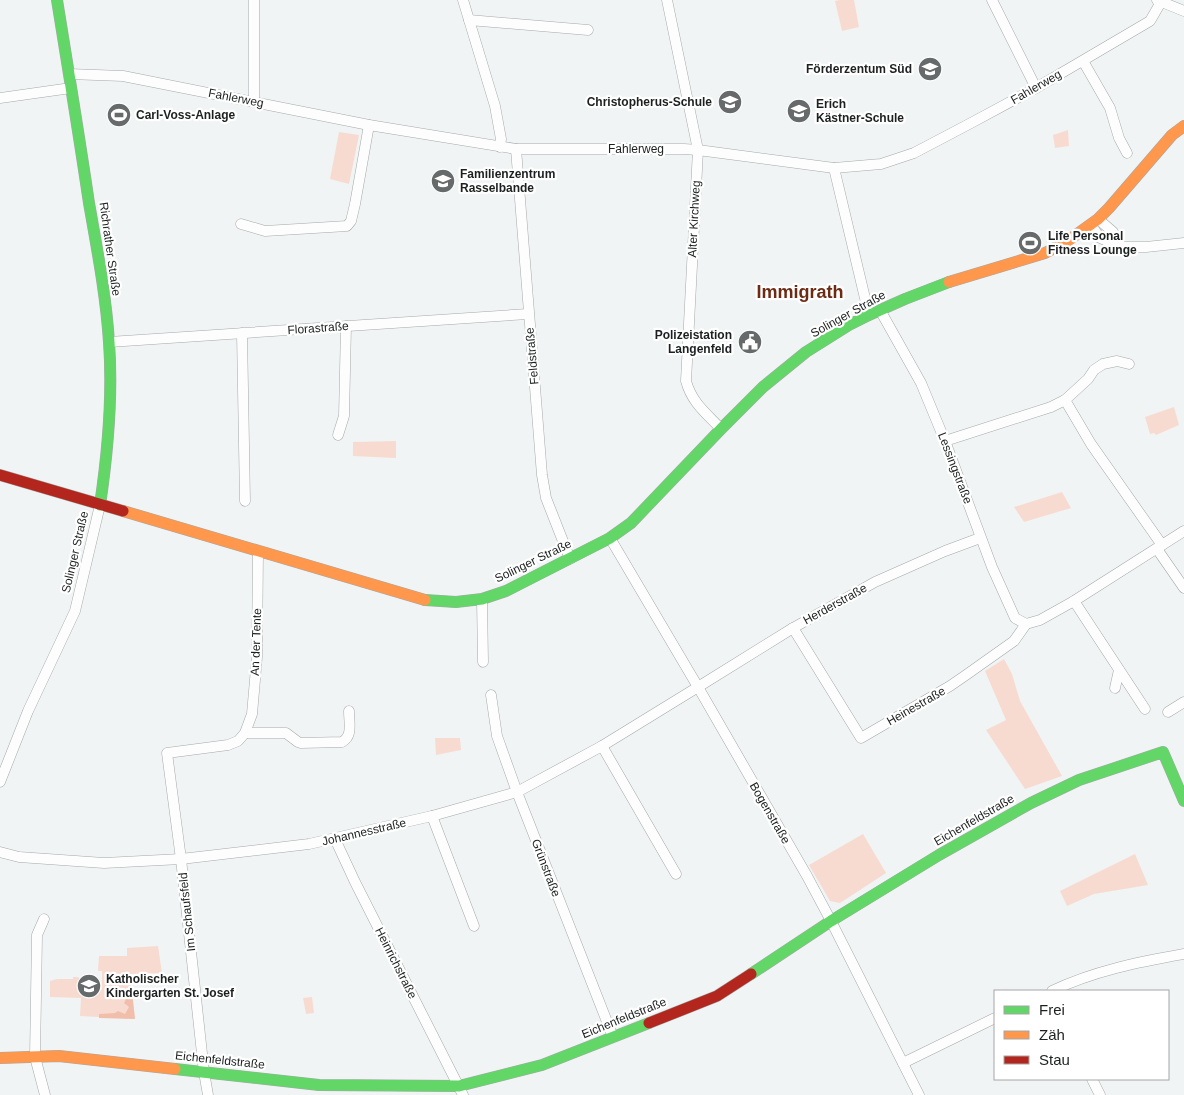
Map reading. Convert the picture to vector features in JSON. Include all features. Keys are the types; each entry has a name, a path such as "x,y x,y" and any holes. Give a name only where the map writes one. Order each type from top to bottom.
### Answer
{"street":[{"name":"Richrather Straße","path":"57,0 103,290 108,342 110,405 105,472 100,505"},
{"path":"254,0 254,101"},
{"path":"463,0 495,106 502,139 500,147"},
{"name":"Alter Kirchweg","path":"667,0 698,150 686,381 696,403 721,429"},
{"path":"992,0 1036,88"},
{"name":"Fahlerweg","path":"69,74 123,76 369,125 516,149 698,150 834,168 881,164 914,153 1036,88 1150,21 1159,1"},
{"path":"1159,1 1184,11"},
{"path":"469,20 588,30"},
{"path":"1082,61 1110,108 1119,138 1127,154"},
{"path":"0,98 71,88"},
{"path":"241,224 264,231 347,226 351,221 355,204 369,125"},
{"name":"Solinger Straße","path":"0,782 28,711 75,611 100,505 425,600 456,602 482,599 506,591 531,580 610,538 631,523 763,387 806,352 849,325 936,286 1045,253 1066,242 1094,222 1172,135 1184,126"},
{"name":"Feldstraße","path":"516,149 542,475 546,498 570,559"},
{"path":"834,168 869,315"},
{"path":"1094,222 1100,238 1121,247 1146,247 1184,242"},
{"name":"Lessingstraße","path":"880,310 921,384 946,441 980,538 1015,618 1026,624"},
{"name":"Florastraße","path":"108,342 528,314"},
{"path":"338,435 344,416 346,326"},
{"path":"242,333 245,501"},
{"path":"946,441 1051,407 1065,400 1102,364 1117,362 1129,364"},
{"path":"1065,400 1091,444 1160,547 1184,588"},
{"path":"0,475 100,505"},
{"name":"Heinestraße","path":"794,628 861,738 950,686 1014,640 1026,624 1040,620 1074,601 1184,531"},
{"name":"Bogenstraße","path":"610,538 807,876 919,1095"},
{"name":"Herderstraße","path":"698,687 794,628 875,582 945,551 980,538"},
{"name":"An der Tente","path":"245,733 252,714 257,657 258,550"},
{"path":"482,599 483,662"},
{"path":"1074,601 1145,709"},
{"path":"1114,688 1119,670"},
{"name":"Johannesstraße","path":"0,852 19,857 104,863 181,860 308,844 432,816 517,792 602,746 698,687"},
{"name":"Grünstraße","path":"491,695 497,736 612,1037"},
{"path":"1168,712 1184,702"},
{"path":"245,733 286,733 301,743 342,742 348,739 350,733 349,711"},
{"name":"Im Schaufsfeld","path":"208,1095 167,753 228,745 238,741 245,733"},
{"path":"602,746 676,874"},
{"name":"Eichenfeldstraße","path":"0,1058 59,1056 319,1084 461,1091 542,1065 717,996 831,921 958,844 1031,803 1080,780 1163,752 1184,801"},
{"path":"432,816 474,926"},
{"name":"Heinrichstraße","path":"335,838 355,882 461,1091"},
{"path":"44,919 37,935 35,1056 45,1095"},
{"path":"1056,990 1098,973 1184,954"},
{"path":"902,1063 994,1018"},
{"path":"1092,1080 1100,1095"}],"shaded area":[{"path":"854,0 859,27 842,31 835,1"},
{"path":"1068,130 1069,146 1055,148 1053,135"},
{"path":"339,132 359,135 349,184 330,179"},
{"path":"1174,407 1179,425 1156,435 1154,433 1150,434 1145,417"},
{"path":"396,441 396,458 353,456 353,442"},
{"path":"1062,492 1071,508 1024,522 1014,507"},
{"path":"1004,659 1012,674 1020,701 1062,776 1025,789 986,730 1006,720 985,671"},
{"path":"435,738 460,738 461,750 436,755"},
{"path":"863,834 886,873 840,903 830,901 809,865"},
{"path":"1135,854 1148,885 1094,894 1067,906 1060,891"},
{"name":"Katholischer Kindergarten St. Josef","path":"158,946 162,973 130,974 135,1019 80,1016 81,998 50,997 50,981 57,979 73,979 73,977 78,977 81,981 81,989 102,990 102,971 98,971 99,956 127,956 127,948"},
{"path":"128,992 132,992 135,1019 99,1018 99,1014 115,1013 118,1011 125,1014 129,1007 124,1003"},
{"path":"312,997 314,1013 306,1014 303,998"}],"traffic: fast":[{"path":"57,0 108,324 110,404 100,505"},
{"path":"425,600 456,602 482,599 506,591 610,538 631,523 763,387 806,352 849,325 869,315 949,282"},
{"path":"751,974 831,921 939,855 1031,803 1079,780 1163,752 1184,801"},
{"path":"175,1069 319,1085 459,1086 542,1065 649,1023"}],"traffic: slow":[{"path":"949,282 1045,253 1066,242 1098,219 1172,135 1184,126"},
{"path":"123,511 425,600"},
{"path":"0,1058 59,1056 175,1069"}],"traffic: jam":[{"path":"0,475 123,511"},
{"path":"649,1023 717,996 751,974"}],"place":[{"name":"Förderzentum Süd","path":"930,69"},
{"name":"Christopherus-Schule","path":"730,102"},
{"name":"Erich Kästner-Schule","path":"799,111"},
{"name":"Carl-Voss-Anlage","path":"119,115"},
{"name":"Familienzentrum Rasselbande","path":"443,181"},
{"name":"Life Personal Fitness Lounge","path":"1030,243"},
{"name":"Polizeistation Langenfeld","path":"750,342"},
{"name":"Katholischer Kindergarten St. Josef","path":"89,986"}],"district":[{"name":"Immigrath","path":"800,292"}]}
